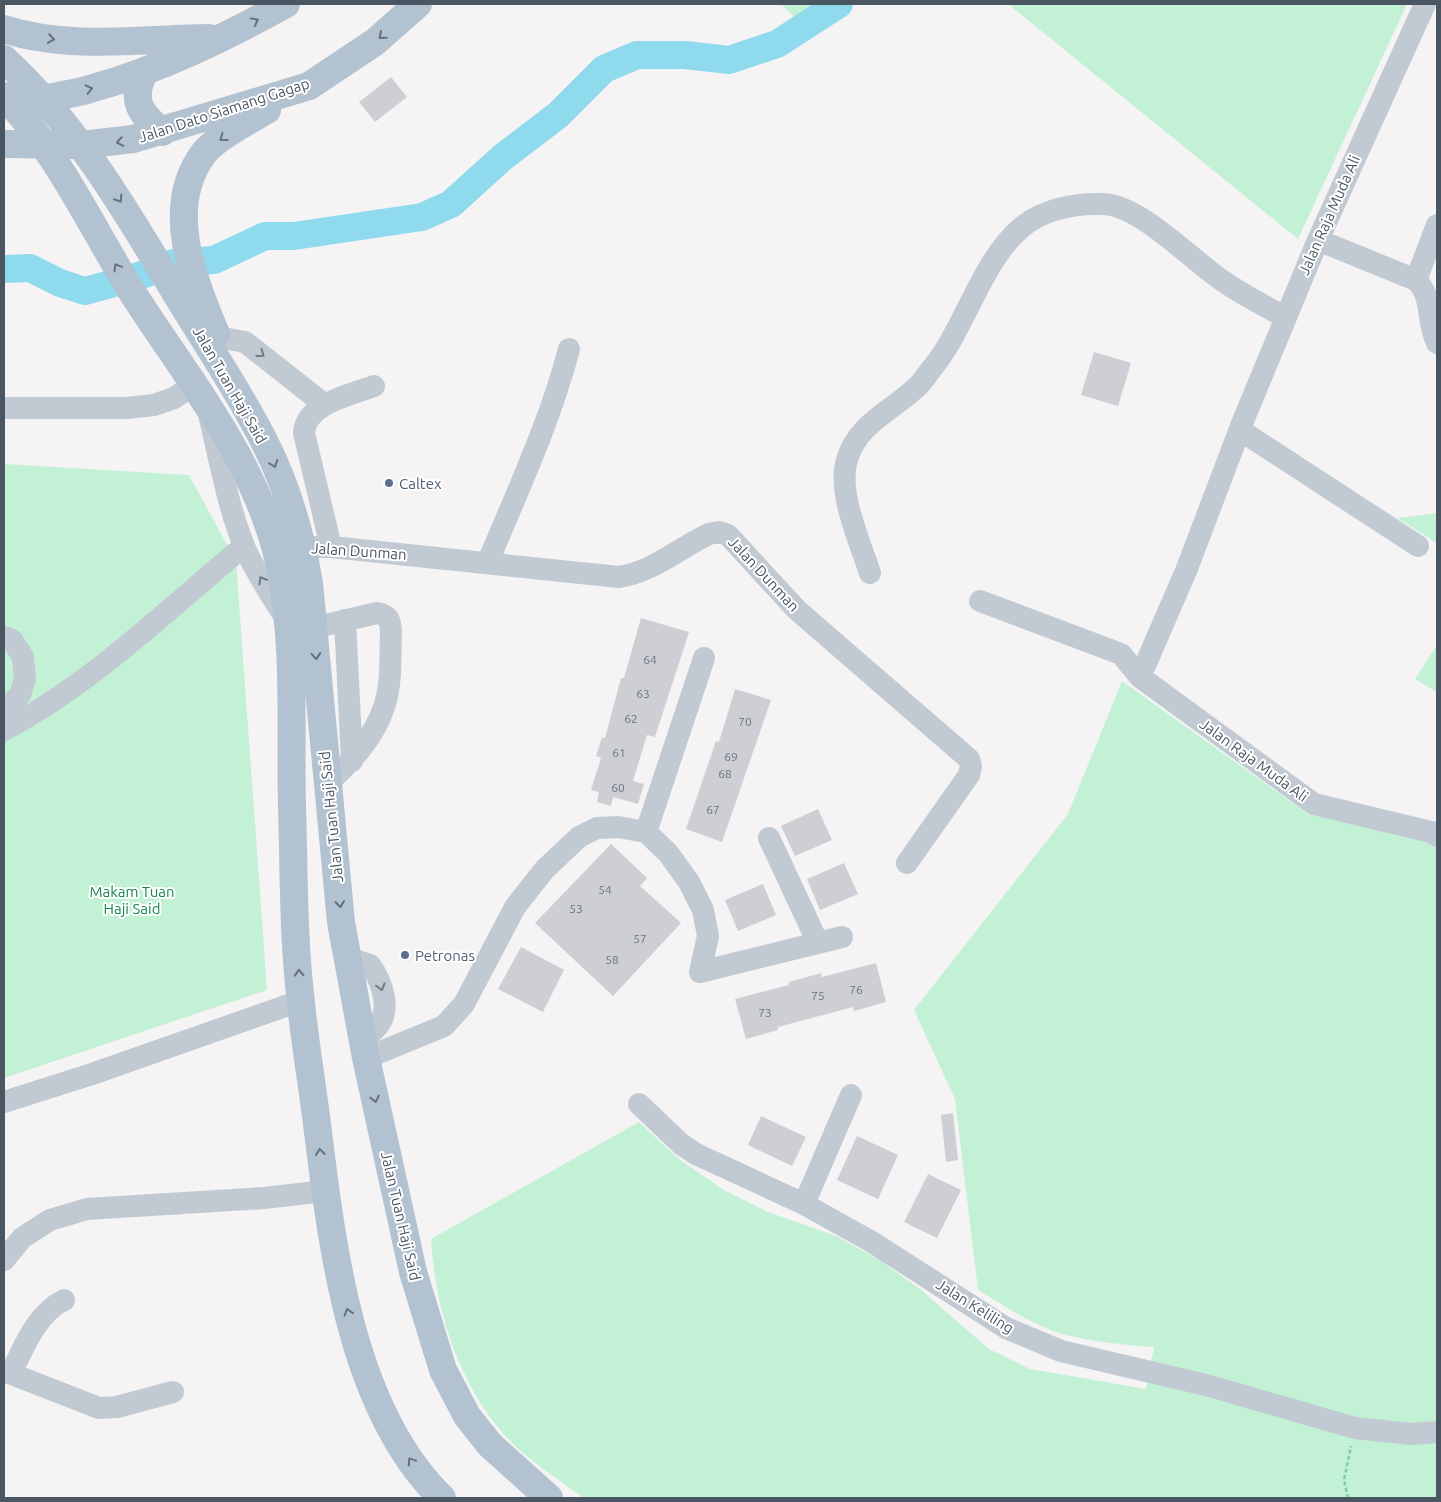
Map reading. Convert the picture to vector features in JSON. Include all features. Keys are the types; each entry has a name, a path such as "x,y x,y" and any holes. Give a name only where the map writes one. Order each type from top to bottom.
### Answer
{"main road":[{"path":"4,59 17,101 90,89 144,71 225,37 286,4"},
{"name":"Jalan Dato Siamang Gagap","path":"4,144 107,144 162,132 309,86 375,42 418,4"},
{"path":"4,29 55,40 109,41 225,37"},
{"path":"144,71 137,85 137,99 141,112 162,132"},
{"path":"245,404 217,337 182,280 184,199 191,175 204,151 236,128 309,86"},
{"name":"Jalan Tuan Haji Said","path":"17,101 81,145 104,176 143,237 182,280 266,445 303,547 292,824 300,1001 325,1191 345,1303 373,1388 387,1422 411,1463 442,1498"},
{"name":"Jalan Tuan Haji Said","path":"17,101 46,145 135,296 200,394 249,478 267,522 301,625 327,784 340,913 364,1049 413,1272 443,1370 466,1416 490,1446 548,1498"},
{"path":"4,149 18,154 44,170 75,196"}],"street":[{"name":"Jalan Raja Muda Ali","path":"1140,677 1186,571 1285,317 1425,4"},
{"path":"870,573 845,486 846,461 855,441 873,419 918,386 935,365 1002,249 1022,227 1049,211 1078,204 1106,204 1130,212 1220,279 1285,317"},
{"path":"1419,283 1437,226"},
{"path":"1318,240 1419,283 1426,294 1430,324 1437,343"},
{"path":"1419,283 1437,269"},
{"path":"217,337 245,342 325,405"},
{"path":"488,562 541,435 562,378 569,349"},
{"path":"330,547 304,432 304,422 311,414 325,405 374,386"},
{"path":"4,408 127,408 154,405 174,398 200,394 244,546 261,579 301,625 344,620 377,613 384,614 389,619 391,631 385,703 375,727 352,760 327,784"},
{"path":"1240,430 1418,546"},
{"name":"Jalan Dunman","path":"303,547 330,547 620,577 636,574 651,568 709,534 719,532 728,535 797,610 970,759 970,774 907,862"},
{"path":"4,730 36,713 86,678 244,546"},
{"name":"Jalan Raja Muda Ali","path":"980,601 1122,654 1140,677 1314,804 1431,832 1437,836"},
{"path":"344,620 352,760"},
{"path":"4,637 12,640 23,657 25,679 12,702 36,713"},
{"path":"646,832 704,658"},
{"path":"364,1049 444,1026 464,1004 515,907 545,869 579,837 597,828 618,827 646,832 668,852 689,882 703,910 708,936 700,972 842,937"},
{"path":"769,838 818,943"},
{"path":"4,1102 92,1074 300,1001"},
{"path":"804,1204 851,1095"},
{"name":"Jalan Keliling","path":"639,1104 681,1144 696,1154 804,1204 872,1242 1006,1328 1061,1351 1206,1385 1355,1428 1411,1434 1437,1432"},
{"path":"4,1260 22,1238 50,1220 87,1209 264,1198 325,1191"},
{"path":"64,1300 52,1306 33,1329 7,1372 99,1408 117,1407 172,1392"}],"path":[{"path":"1348,1498 1344,1480 1355,1428"}],"green space":[{"path":"781,4 815,4 795,18"},
{"path":"1008,4 1407,4 1298,239"},
{"name":"Makam Tuan Haji Said","path":"4,464 189,475 236,561 267,990 4,1078"},
{"path":"1437,513 1437,543 1397,518"},
{"path":"1437,645 1437,692 1415,679"},
{"path":"1122,681 1308,814 1425,840 1437,847 1437,1498 584,1498 537,1464 511,1442 493,1421 478,1398 453,1348 445,1321 433,1266 431,1239 639,1122 680,1160 724,1190 768,1212 836,1236 881,1261 921,1290 989,1349 1030,1369 1146,1389 1154,1347 1108,1343 1063,1334 1030,1320 978,1290 955,1099 914,1010 1068,814"}],"building":[{"path":"391,77 407,97 375,122 359,102"},
{"path":"1094,352 1131,363 1118,406 1081,395"},
{"path":"641,618 689,632 655,737 647,735 633,781 644,784 638,804 613,797 611,806 597,802 599,792 591,790 601,758 596,756 602,737 605,738 621,678 624,678"},
{"path":"735,689 771,700 722,842 686,829 716,741 719,742"},
{"path":"818,809 832,840 795,856 781,826"},
{"path":"611,844 647,878 640,886 681,923 613,996 535,923"},
{"path":"844,863 858,894 820,910 807,879"},
{"path":"763,884 776,915 738,931 725,900"},
{"path":"521,947 564,970 543,1012 498,989"},
{"path":"876,963 886,1002 854,1011 853,1007 778,1027 778,1030 746,1039 735,999 789,985 789,982 821,973 822,977"},
{"path":"953,1113 958,1160 946,1162 941,1115"},
{"path":"761,1116 806,1137 792,1166 748,1145"},
{"path":"857,1136 898,1155 878,1199 837,1180"},
{"path":"928,1174 961,1190 937,1238 904,1222"}],"waterway":[{"path":"4,269 30,268 60,283 85,291 136,277 174,263 214,260 265,236 294,236 422,217 451,204 503,157 558,115 604,69 637,55 685,55 729,60 777,44 839,4"}],"place":[{"name":"Caltex","path":"389,483"},
{"name":"Petronas","path":"405,955"}]}
